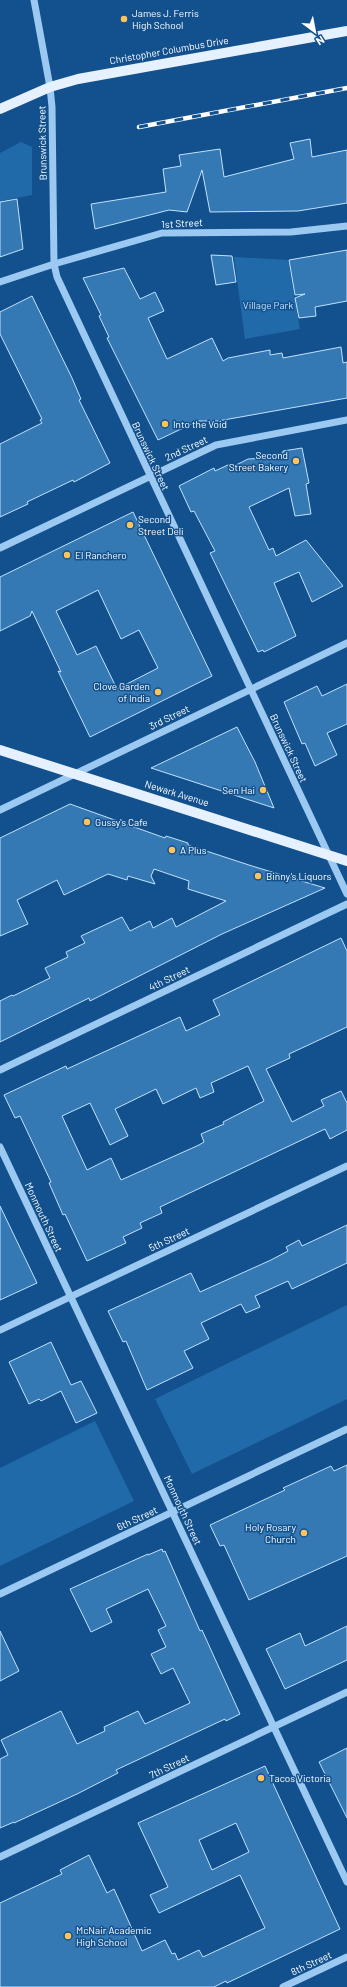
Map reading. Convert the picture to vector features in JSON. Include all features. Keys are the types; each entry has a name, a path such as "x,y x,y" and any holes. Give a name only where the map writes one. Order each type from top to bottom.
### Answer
{"main road":[{"name":"Christopher Columbus Drive","path":"0,109 50,87 89,77 347,31"},
{"name":"Newark Avenue","path":"0,750 347,861"}],"street":[{"name":"Brunswick Street","path":"34,0 50,87 54,264 59,284 347,894"},
{"name":"1st Street","path":"0,282 54,264 162,232 291,232 347,226"},
{"name":"2nd Street","path":"0,548 216,445 347,420"},
{"name":"3rd Street","path":"0,810 347,643"},
{"name":"4th Street","path":"0,1070 347,904"},
{"name":"Monmouth Street","path":"0,1147 347,1882"},
{"name":"5th Street","path":"0,1330 347,1166"},
{"name":"6th Street","path":"0,1594 347,1429"},
{"name":"7th Street","path":"0,1858 347,1692"},
{"name":"8th Street","path":"283,1987 347,1957"}],"green space":[{"path":"21,142 32,147 32,195 0,201 0,153"},
{"name":"Village Park","path":"234,257 288,260 300,329 245,339"},
{"path":"347,1305 347,1399 192,1474 155,1399"},
{"path":"95,1421 134,1501 0,1566 0,1468"}],"building":[{"path":"310,139 312,157 347,150 347,203 298,211 210,212 202,170 187,212 169,210 95,229 91,204 166,192 163,169 181,166 179,155 220,149 224,177 294,159 290,143"},
{"path":"17,199 23,249 0,257 0,202"},
{"path":"347,250 347,301 315,307 316,316 299,318 295,298 305,294 295,295 289,260"},
{"path":"211,255 232,256 236,282 216,285"},
{"path":"124,268 140,299 155,292 164,311 148,318 167,359 212,338 223,361 228,358 270,350 270,355 282,353 283,358 341,347 343,363 347,362 347,398 218,421 198,421 158,440 107,338 109,337 99,316 101,315 83,278"},
{"path":"32,296 72,378 81,399 79,400 110,463 74,482 73,480 27,502 28,504 0,517 0,444 42,423 40,420 42,419 0,334 0,312"},
{"path":"302,448 309,483 306,484 311,514 295,516 289,488 249,507 269,550 273,548 276,556 306,540 343,586 312,602 299,572 274,583 296,636 264,652 263,650 258,652 210,553 215,551 194,511 191,512 179,486 214,468 215,471 230,464 232,467 248,459 266,458 266,456 283,453 283,451"},
{"path":"133,512 212,676 90,737 58,671 61,672 32,611 30,616 0,631 0,577","holes":["98,590 121,639 139,630 158,668 117,689 96,646 77,655 56,611"]},
{"path":"347,684 347,724 327,733 337,755 315,766 305,743 302,744 284,702 317,686 322,696"},
{"path":"237,727 255,762 274,808 151,768"},
{"path":"70,804 165,838 166,836 188,843 188,845 252,866 325,888 222,934 90,1001 89,998 0,1042 0,1001 50,978 45,968 68,957 66,952 85,943 81,936 122,917 130,931 150,921 153,928 172,918 176,927 226,901 188,889 189,881 154,869 151,876 155,884 128,876 127,880 108,874 64,895 57,880 17,900 28,924 0,936 0,838"},
{"path":"341,938 347,951 347,1027 289,1054 290,1058 266,1069 292,1122 324,1106 321,1100 341,1091 347,1103 347,1130 330,1139 325,1129 160,1207 162,1213 140,1223 142,1228 123,1237 126,1243 87,1261 65,1214 63,1215 49,1183 51,1182 20,1116 15,1118 4,1095 66,1066 67,1069 180,1017 186,1031 220,1015 213,1000","holes":["248,1066 264,1101 223,1122 224,1124 201,1134 204,1142 199,1145 121,1180 111,1158 87,1170 62,1116 90,1103 110,1145 128,1136 115,1109 156,1089 163,1104 196,1088 200,1098 214,1092 211,1083"]},
{"path":"0,1206 37,1283 0,1300"},
{"path":"347,1225 347,1263 292,1289 288,1281 255,1296 260,1307 246,1313 241,1304 201,1323 209,1339 184,1351 193,1368 147,1390 126,1341 123,1342 108,1311 191,1273 200,1292 271,1260 288,1251 286,1247 299,1240 302,1246"},
{"path":"51,1342 71,1385 81,1381 97,1413 76,1423 61,1391 41,1401 39,1399 29,1404 9,1362"},
{"name":"Holy Rosary Church","path":"347,1465 347,1556 249,1600 224,1545 220,1546 210,1525 285,1490 283,1488 331,1466 334,1471"},
{"path":"162,1549 163,1552 165,1551 200,1631 202,1630 240,1714 226,1721 225,1719 116,1770 118,1773 77,1794 0,1828 0,1759 8,1755 1,1740 61,1711 77,1744 105,1731 104,1727 138,1711 145,1724 190,1703 173,1668 161,1674 151,1654 166,1647 158,1630 166,1626 148,1589 106,1609 112,1622 91,1632 70,1589"},
{"path":"347,1626 347,1660 285,1689 266,1649 300,1633 305,1646"},
{"path":"0,1631 19,1671 0,1681"},
{"path":"347,1748 347,1818 319,1762"},
{"path":"265,1766 340,1929 227,1983 226,1981 214,1987 0,1987 0,1903 62,1874 60,1870 89,1855 107,1893 114,1889 142,1951 165,1940 172,1954 175,1953 178,1960 199,1950 203,1957 265,1928 240,1875 159,1913 150,1895 168,1887 138,1823","holes":["236,1823 249,1852 212,1870 199,1840"]}],"railway":[{"path":"139,127 347,88"}],"place":[{"name":"James J. Ferris High School","path":"124,19"},
{"name":"Into the Void","path":"165,424"},
{"name":"Second Street Bakery","path":"296,461"},
{"name":"Second Street Deli","path":"130,525"},
{"name":"El Ranchero","path":"67,555"},
{"name":"Clove Garden of India","path":"158,692"},
{"name":"Sen Hai","path":"263,790"},
{"name":"Gussy's Cafe","path":"87,822"},
{"name":"A Plus","path":"172,850"},
{"name":"Binny’s Liquors","path":"258,876"},
{"name":"Holy Rosary Church","path":"304,1533"},
{"name":"Tacos Victoria","path":"261,1778"},
{"name":"McNair Academic High School","path":"68,1936"}]}
